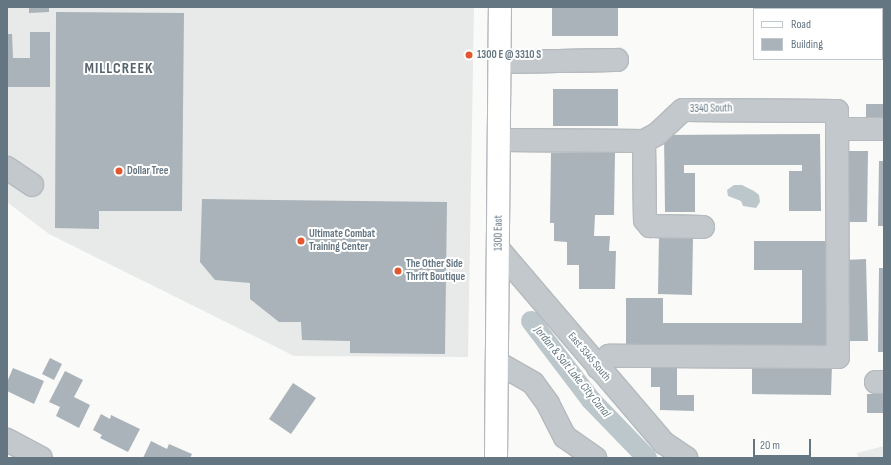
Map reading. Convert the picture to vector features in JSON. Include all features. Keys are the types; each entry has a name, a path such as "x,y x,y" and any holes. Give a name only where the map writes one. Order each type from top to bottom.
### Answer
{"main road":[{"name":"1300 East","path":"496,458 500,7"}],"street":[{"path":"500,62 617,60"},
{"name":"3340 South","path":"644,141 658,134 683,110 837,120 884,129"},
{"path":"598,368 609,356 838,357 837,120"},
{"path":"500,140 644,141 645,220 650,226 703,227"},
{"path":"7,168 32,185"},
{"name":"East 3345 South","path":"499,250 598,368 664,443 686,458"},
{"path":"498,363 533,383 548,404 565,436 595,458"},
{"path":"7,440 41,458"}],"shaded area":[{"path":"7,7 474,7 468,357 294,356 49,234 7,202"},
{"path":"734,185 742,185 759,195 760,202 756,208 743,206 741,201 728,196 727,190"},
{"path":"884,446 884,458 858,458 857,453"}],"building":[{"path":"29,7 49,7 49,12 29,13"},
{"path":"552,7 618,7 618,36 552,36"},
{"path":"56,12 184,13 182,211 99,211 99,229 55,228"},
{"path":"30,32 50,32 50,87 7,87 7,34 12,34 13,58 30,58"},
{"path":"553,89 618,89 618,126 553,126"},
{"path":"866,104 884,104 884,120 866,120"},
{"path":"820,134 821,211 789,211 789,171 802,171 802,165 684,165 684,173 695,173 695,212 665,212 664,135"},
{"path":"849,151 868,151 867,222 848,222"},
{"path":"551,153 615,153 614,215 595,215 594,236 610,236 609,251 616,251 615,289 579,289 579,265 567,265 567,242 554,241 554,223 550,223"},
{"path":"879,161 884,161 884,226 878,226"},
{"path":"202,199 447,202 445,354 350,353 350,341 302,340 301,322 279,322 250,299 250,283 215,280 200,262"},
{"path":"659,236 693,237 692,295 658,294"},
{"path":"754,241 827,241 827,350 626,350 626,298 663,298 663,323 802,323 802,270 754,270"},
{"path":"866,259 868,341 847,341 845,260"},
{"path":"879,268 884,268 884,352 878,352"},
{"path":"50,358 62,364 54,380 42,374"},
{"path":"651,364 677,364 677,395 694,395 694,411 660,410 660,387 651,387"},
{"path":"752,364 832,365 831,395 752,394"},
{"path":"13,368 44,381 34,404 7,391 7,382"},
{"path":"65,371 83,380 74,397 90,405 79,428 56,416 60,407 49,402"},
{"path":"293,383 316,398 291,434 269,419"},
{"path":"867,394 884,394 884,413 867,413"},
{"path":"101,414 110,419 111,415 140,429 128,452 100,438 102,435 93,430"},
{"path":"151,441 167,449 169,444 192,454 190,458 143,458"}],"waterway":[{"name":"Jordan & Salt Lake City Canal","path":"531,321 591,400 647,458"}],"place":[{"name":"1300 E @ 3310 S","path":"469,55"},
{"name":"Dollar Tree","path":"119,171"},
{"name":"Ultimate Combat Training Center","path":"301,241"},
{"name":"The Other Side Thrift Boutique","path":"398,271"}],"district":[{"name":"MILLCREEK","path":"119,69"}]}
